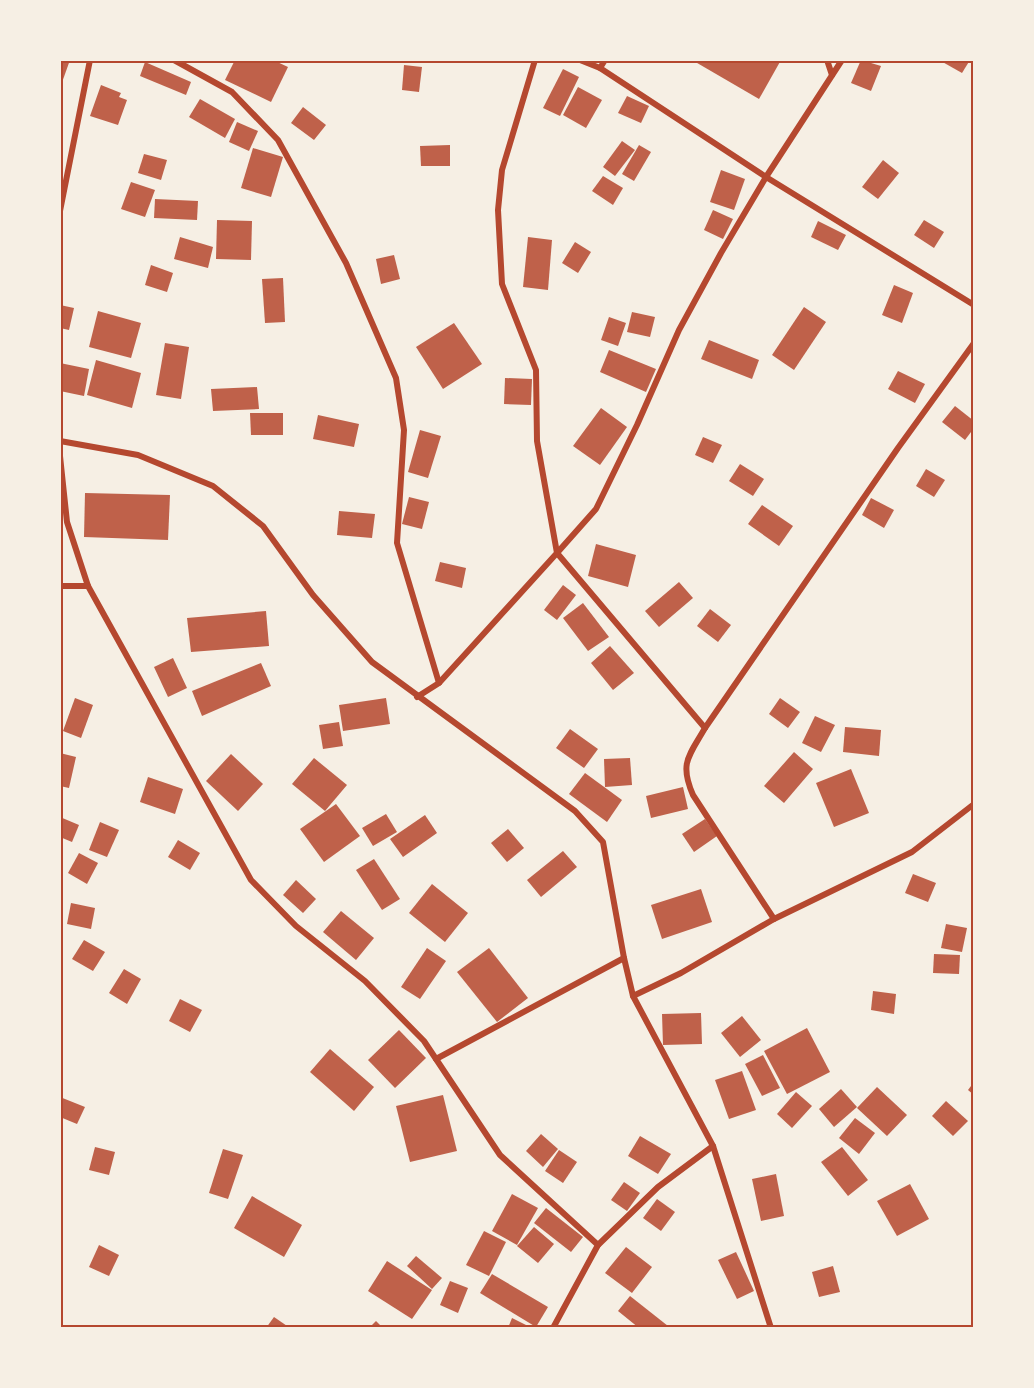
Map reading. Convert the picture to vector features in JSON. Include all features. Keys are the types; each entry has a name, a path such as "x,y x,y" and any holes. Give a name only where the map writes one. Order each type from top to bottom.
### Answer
{"street":[{"path":"60,211 90,60"},
{"path":"174,60 232,92 278,140 346,263 396,378 404,430 397,543 439,683"},
{"path":"535,60 502,170 498,210 502,284 536,370 537,441 557,553 705,728"},
{"path":"580,60 600,68 766,177 974,305"},
{"path":"600,68 604,60"},
{"path":"827,60 832,75"},
{"path":"417,697 439,683 596,509 637,425 679,330 766,177 842,60"},
{"path":"774,919 693,795 685,777 688,758 705,728 898,448 974,343"},
{"path":"60,441 138,455 213,486 263,526 313,595 372,662 575,811 603,842 633,996 713,1146 771,1328"},
{"path":"60,456 67,522 88,586 252,880 296,926 365,981 424,1041 500,1155 598,1245"},
{"path":"60,586 88,586"},
{"path":"633,996 681,973 774,919 912,852 974,804"},
{"path":"436,1059 624,958"},
{"path":"553,1328 598,1245 658,1188 713,1146"}],"building":[{"path":"60,60 70,60 60,88"},
{"path":"235,60 273,60 288,67 271,102 225,80"},
{"path":"692,60 781,60 759,99"},
{"path":"861,60 881,66 871,91 851,83"},
{"path":"939,60 970,60 962,73"},
{"path":"145,62 191,82 186,95 140,76"},
{"path":"404,65 422,67 419,92 402,90"},
{"path":"563,69 579,77 560,116 543,108"},
{"path":"101,85 121,93 119,97 127,100 118,125 90,116"},
{"path":"578,87 602,100 586,128 563,115"},
{"path":"627,96 649,106 641,123 618,113"},
{"path":"200,99 235,119 225,138 189,117"},
{"path":"303,107 326,125 314,140 291,123"},
{"path":"237,122 258,131 249,151 229,142"},
{"path":"622,141 635,150 615,176 603,167"},
{"path":"450,145 450,166 421,166 420,146"},
{"path":"639,145 651,152 634,181 622,174"},
{"path":"253,148 283,157 271,197 241,188"},
{"path":"144,154 167,160 161,180 138,173"},
{"path":"883,160 899,173 878,199 862,187"},
{"path":"721,170 745,179 734,210 710,202"},
{"path":"603,176 623,188 613,205 592,191"},
{"path":"131,182 155,190 145,217 121,209"},
{"path":"155,199 198,201 197,220 154,218"},
{"path":"713,210 733,219 723,239 704,230"},
{"path":"217,220 252,221 251,260 216,259"},
{"path":"924,220 944,232 934,248 914,235"},
{"path":"818,221 846,235 838,250 811,237"},
{"path":"180,237 213,247 208,268 174,259"},
{"path":"528,237 552,240 548,290 523,287"},
{"path":"575,242 591,252 578,273 562,263"},
{"path":"394,255 400,279 381,284 376,259"},
{"path":"151,265 173,273 167,292 145,285"},
{"path":"283,278 285,322 265,323 262,279"},
{"path":"894,285 913,293 902,323 882,315"},
{"path":"60,305 74,308 69,330 60,328"},
{"path":"804,307 826,322 794,370 772,355"},
{"path":"98,311 141,323 131,358 89,347"},
{"path":"632,312 655,317 650,337 627,332"},
{"path":"609,317 626,323 618,346 601,340"},
{"path":"454,323 482,364 443,389 416,347"},
{"path":"709,340 759,360 752,379 701,359"},
{"path":"165,343 189,347 181,399 156,395"},
{"path":"609,350 656,369 646,392 600,372"},
{"path":"96,360 141,373 132,408 87,395"},
{"path":"60,363 89,369 84,396 60,391"},
{"path":"898,371 925,384 915,403 888,389"},
{"path":"505,378 532,379 531,405 504,404"},
{"path":"257,387 259,409 213,411 211,389"},
{"path":"955,406 974,421 974,428 965,440 942,422"},
{"path":"601,408 627,427 600,465 573,446"},
{"path":"250,413 283,413 283,435 251,435"},
{"path":"318,415 359,424 354,447 313,439"},
{"path":"420,430 441,436 428,478 408,472"},
{"path":"703,437 722,445 713,463 695,455"},
{"path":"740,464 764,479 753,496 729,481"},
{"path":"926,469 945,480 934,497 916,486"},
{"path":"85,493 170,495 168,540 84,537"},
{"path":"409,497 429,502 422,529 402,524"},
{"path":"871,498 894,510 884,528 862,515"},
{"path":"762,505 793,526 779,546 748,524"},
{"path":"339,511 375,514 372,538 337,535"},
{"path":"596,544 636,555 628,587 588,576"},
{"path":"440,562 466,568 462,588 435,581"},
{"path":"679,582 693,598 659,627 645,611"},
{"path":"563,585 576,595 557,620 544,610"},
{"path":"583,603 609,637 588,651 563,618"},
{"path":"710,609 731,625 718,642 697,626"},
{"path":"266,611 269,646 191,652 187,618"},
{"path":"610,646 634,673 613,690 591,663"},
{"path":"173,658 187,688 168,697 154,667"},
{"path":"261,663 271,686 202,716 192,691"},
{"path":"75,698 93,705 81,738 63,731"},
{"path":"386,698 390,724 343,731 339,705"},
{"path":"780,698 800,712 788,728 769,714"},
{"path":"815,716 835,725 821,752 802,743"},
{"path":"339,722 343,746 323,749 319,725"},
{"path":"845,727 881,730 879,756 843,752"},
{"path":"570,729 598,749 584,768 556,748"},
{"path":"794,752 813,769 784,803 764,786"},
{"path":"60,753 76,757 69,788 60,786"},
{"path":"231,754 263,784 238,811 206,781"},
{"path":"314,758 347,785 325,811 292,784"},
{"path":"630,758 632,785 605,787 604,759"},
{"path":"851,769 869,813 834,827 816,783"},
{"path":"585,773 622,800 607,822 569,794"},
{"path":"148,777 183,789 175,814 140,802"},
{"path":"683,787 688,809 651,818 646,796"},
{"path":"336,804 360,836 324,862 300,829"},
{"path":"386,814 397,832 373,846 362,828"},
{"path":"425,815 437,833 403,857 390,839"},
{"path":"60,817 79,825 72,842 60,837"},
{"path":"705,819 717,836 694,852 682,834"},
{"path":"100,822 119,830 107,857 89,850"},
{"path":"508,829 524,848 507,862 491,843"},
{"path":"178,840 200,853 190,870 168,857"},
{"path":"563,851 577,867 541,897 527,880"},
{"path":"79,853 98,863 87,884 68,873"},
{"path":"374,859 400,899 382,910 356,870"},
{"path":"913,874 936,883 928,902 905,893"},
{"path":"296,880 316,899 303,913 283,895"},
{"path":"432,884 468,913 445,942 409,913"},
{"path":"701,889 712,922 662,939 651,905"},
{"path":"71,903 95,908 91,929 67,924"},
{"path":"341,911 374,938 356,960 323,932"},
{"path":"946,924 967,928 962,952 941,948"},
{"path":"84,940 105,952 93,971 72,959"},
{"path":"427,948 446,961 420,999 401,987"},
{"path":"489,948 528,998 497,1022 457,972"},
{"path":"934,954 960,955 959,974 933,973"},
{"path":"124,969 141,979 127,1004 109,993"},
{"path":"873,991 896,994 894,1014 871,1010"},
{"path":"180,999 202,1010 190,1032 169,1021"},
{"path":"701,1013 702,1044 663,1045 662,1014"},
{"path":"742,1016 761,1040 740,1057 721,1033"},
{"path":"807,1028 830,1072 787,1094 764,1051"},
{"path":"399,1030 426,1058 395,1088 368,1060"},
{"path":"330,1049 374,1087 354,1111 310,1072"},
{"path":"763,1055 780,1088 762,1096 745,1064"},
{"path":"742,1071 756,1110 729,1119 715,1080"},
{"path":"974,1082 974,1095 968,1090"},
{"path":"877,1087 907,1115 887,1136 857,1108"},
{"path":"841,1089 857,1107 834,1127 819,1109"},
{"path":"796,1092 812,1106 792,1128 777,1114"},
{"path":"443,1095 457,1151 410,1162 396,1106"},
{"path":"60,1097 85,1107 77,1124 60,1117"},
{"path":"946,1101 968,1121 953,1136 932,1116"},
{"path":"855,1118 875,1133 859,1154 839,1138"},
{"path":"541,1134 558,1149 543,1167 526,1151"},
{"path":"640,1136 671,1154 658,1174 628,1156"},
{"path":"95,1147 115,1152 109,1175 89,1170"},
{"path":"842,1147 868,1180 848,1196 821,1162"},
{"path":"223,1149 243,1155 228,1199 209,1193"},
{"path":"559,1150 577,1162 563,1183 545,1171"},
{"path":"776,1174 784,1216 761,1221 752,1179"},
{"path":"624,1182 640,1193 627,1211 611,1200"},
{"path":"910,1184 929,1219 897,1236 877,1201"},
{"path":"512,1194 538,1208 517,1245 492,1231"},
{"path":"252,1196 302,1225 284,1257 234,1228"},
{"path":"657,1199 675,1212 661,1231 643,1218"},
{"path":"546,1208 583,1237 571,1252 534,1223"},
{"path":"534,1227 554,1244 538,1263 517,1246"},
{"path":"484,1231 506,1242 489,1276 466,1265"},
{"path":"99,1245 119,1255 109,1276 89,1267"},
{"path":"626,1247 652,1267 632,1293 605,1273"},
{"path":"736,1252 754,1291 737,1299 718,1260"},
{"path":"416,1256 442,1278 432,1289 407,1266"},
{"path":"387,1261 432,1290 412,1319 368,1291"},
{"path":"833,1266 840,1292 819,1297 812,1272"},
{"path":"492,1274 548,1307 536,1327 480,1293"},
{"path":"450,1281 468,1288 458,1313 440,1305"},
{"path":"630,1296 668,1326 667,1328 639,1328 618,1311"},
{"path":"274,1317 290,1328 266,1328"},
{"path":"512,1318 532,1328 508,1328"},
{"path":"376,1321 383,1328 369,1328"}]}
